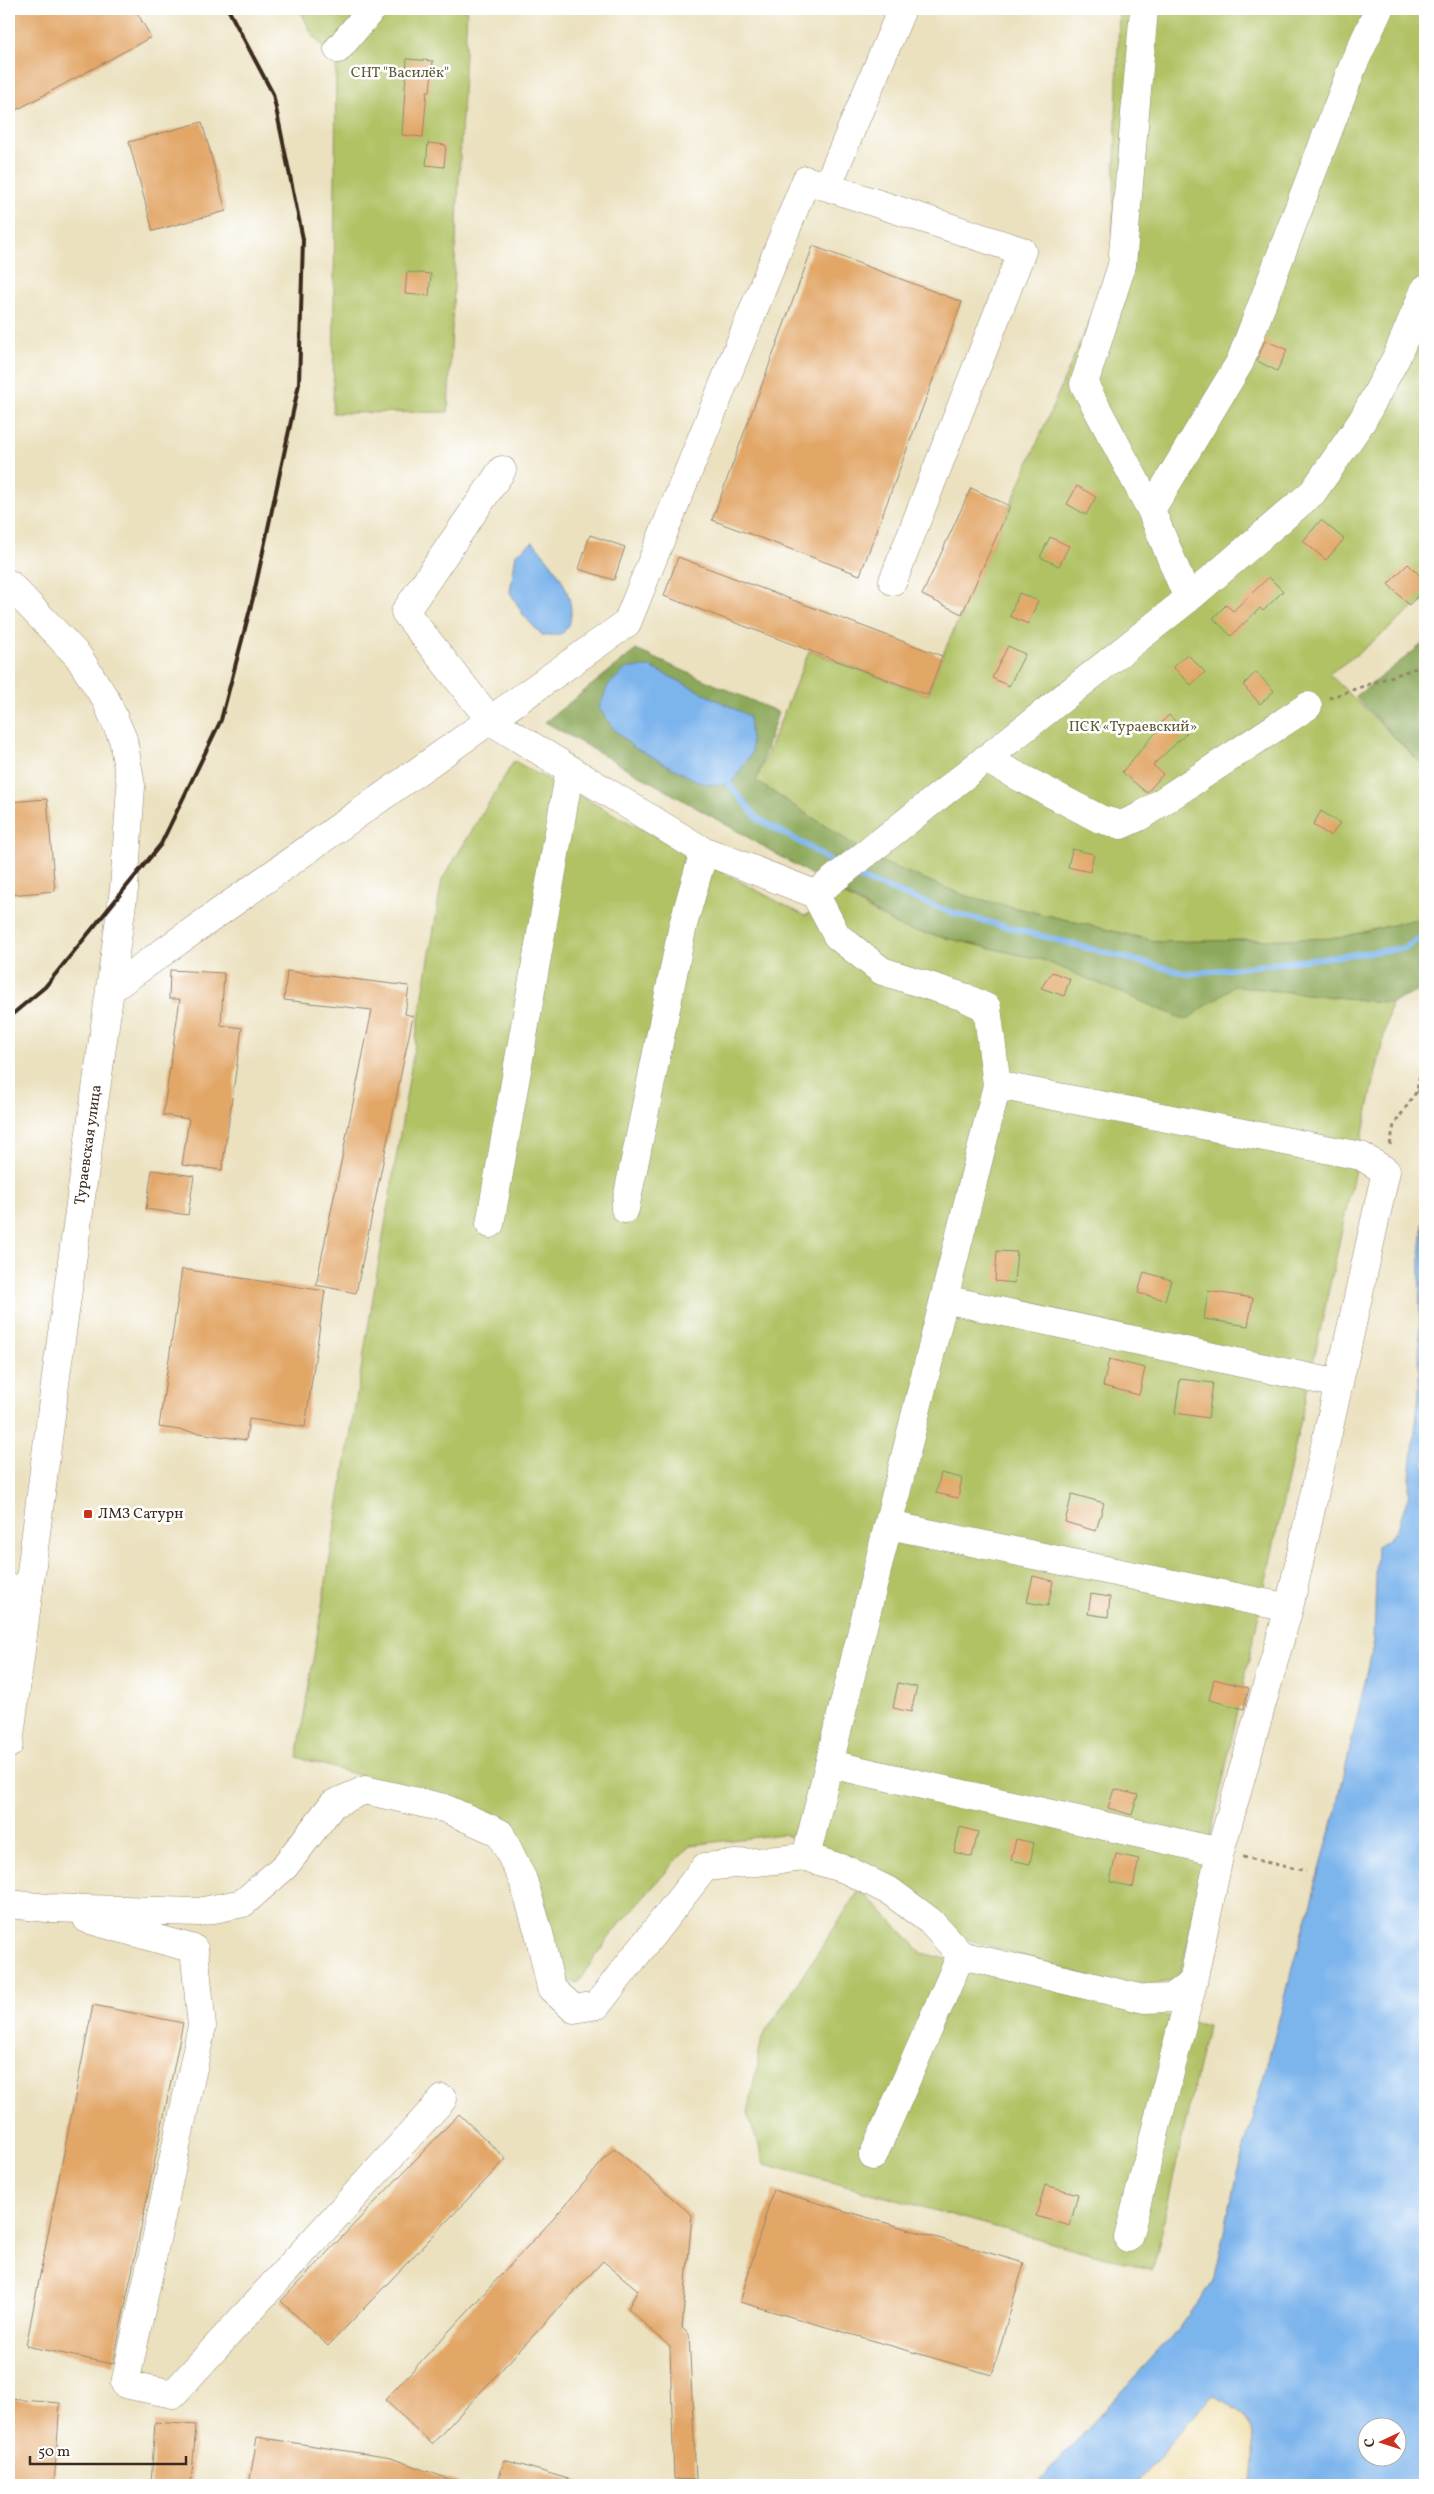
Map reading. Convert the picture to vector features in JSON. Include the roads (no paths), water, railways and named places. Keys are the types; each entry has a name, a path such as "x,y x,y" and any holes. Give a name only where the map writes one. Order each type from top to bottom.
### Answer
{"street":[{"path":"338,49 372,9"},
{"path":"827,187 902,9"},
{"path":"1144,9 1122,265 1084,384 1151,510 1188,599"},
{"path":"1151,510 1240,362 1354,63 1379,9"},
{"path":"111,989 627,623 806,180 1022,251 893,580"},
{"path":"815,894 1188,599 1313,492 1370,406 1396,358 1425,289"},
{"path":"502,470 405,612 491,721 704,851 815,894 836,936 882,972 964,997 987,1008 997,1086 806,1857"},
{"name":"Тураевская улица","path":"9,584 78,656 106,700 123,739 131,786 124,888 111,989 19,1589 9,1744"},
{"path":"985,760 1100,819 1121,824 1139,817 1308,706"},
{"path":"490,1224 570,769"},
{"path":"625,1210 683,926 704,851"},
{"path":"997,1086 1361,1156 1386,1171 1289,1608 1220,1852 1193,1982 1128,2238"},
{"path":"944,1298 1339,1384"},
{"path":"889,1525 1289,1608"},
{"path":"830,1764 1220,1852"},
{"path":"9,1904 47,1908 199,1912 243,1902 286,1866 333,1804 365,1790 444,1808 500,1833 523,1880 539,1934 551,1988 574,2009 597,2005 705,1867 806,1857 847,1870 891,1892 930,1921 961,1955 1144,1999 1170,1998 1193,1982"},
{"path":"47,1908 194,1950 202,2026 125,2384 173,2394 443,2099"},
{"path":"873,2156 961,1955"}],"water":[{"path":"533,542 548,559 566,589 571,611 570,622 561,635 542,635 524,616 510,592 516,554"},
{"path":"651,667 749,716 752,753 730,785 703,784 633,747 613,728 599,708 608,685 627,668"},
{"path":"1425,1205 1425,2485 1250,2485 1253,2440 1249,2422 1246,2416 1239,2410 1212,2395 1135,2485 1036,2485 1179,2328 1213,2281 1236,2178 1336,1810 1374,1642 1377,1546 1388,1539 1398,1526 1408,1497 1419,1394 1420,1256"}],"waterway":[{"path":"730,785 758,819 809,847 839,867"},
{"path":"852,875 953,913 1188,974 1405,948 1425,934"}],"railway":[{"path":"9,1017 45,987 161,844 221,720 253,598 299,384 303,239 273,94 228,9"}],"place":[{"name":"ЛМЗ Сатурн","path":"88,1514"}],"park label":[{"name":"СНТ \"Василёк\"","path":"400,73"},
{"name":"ПСК «Тураевский»","path":"1133,727"}]}
